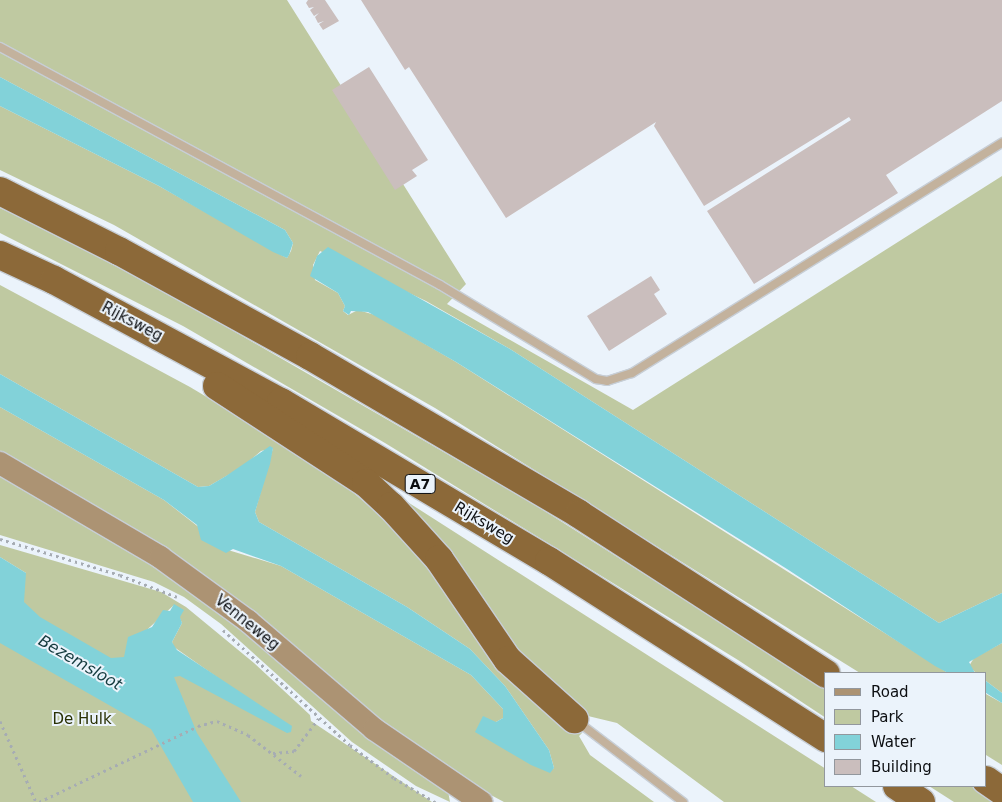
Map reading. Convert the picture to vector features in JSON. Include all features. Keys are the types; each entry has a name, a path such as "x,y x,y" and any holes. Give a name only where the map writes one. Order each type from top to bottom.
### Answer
{"highway":[{"path":"0,191 119,251 310,356 579,514 824,673"},
{"name":"Rijksweg","path":"0,255 54,280 281,402 549,561 824,737"},
{"name":"A7","path":"0,264 204,377 366,483 416,531 440,560 508,660 574,719"},
{"path":"987,781 1002,791"},
{"path":"898,787 921,802"}],"main road":[{"name":"Venneweg","path":"0,463 160,557 248,622 374,729 481,802"}],"lane":[{"path":"0,46 440,285 596,378 607,381 632,373 1002,143"},
{"name":"A7","path":"574,719 683,802"}],"path":[{"path":"0,540 120,575 180,598"},
{"name":"Venneweg","path":"217,624 319,718 394,778 435,802"},
{"path":"272,753 294,751 319,718"},
{"path":"0,721 38,802 198,726 217,721 224,723 272,753 301,776"}],"green space":[{"path":"0,0 287,0 466,284 447,304 633,410 1002,176 1002,593 939,623 510,349 426,301 320,251 313,265 315,280 338,293 345,306 343,311 348,315 358,310 375,315 456,362 946,672 858,672 435,408 114,225 0,170 0,106 159,186 287,258 291,251 293,243 285,230 0,77"},
{"path":"0,208 69,240 159,288 532,503 824,688 824,717 738,660 385,443 183,326 0,233"},
{"path":"0,285 190,387 297,451 349,489 390,524 432,571 497,666 582,733 579,736 590,755 654,802 504,802 455,776 0,452 0,407 164,500 228,550 281,566 471,675 503,709 503,718 496,722 551,770 554,768 549,750 505,686 470,649 407,607 259,522 255,512 273,448 261,451 242,467 209,486 198,487 0,374"},
{"path":"0,472 183,582 448,791 450,802 416,786 352,742 221,624 184,597 154,582 0,535"},
{"path":"395,494 824,768 824,787 853,787 876,802 724,802 617,723 588,716 586,719 514,654"},
{"name":"De Hulk","path":"0,545 161,592 186,607 254,663 310,715 311,721 432,802 0,802 0,576 26,573 0,557","holes":["174,605 182,623 172,642 174,647 231,687 127,648"]},
{"path":"1002,643 1002,693 987,682 987,672 975,672 969,666 974,658"},
{"path":"987,695 1002,703 1002,765 987,756"},
{"path":"931,787 973,787 995,802 954,802"}],"water":[{"path":"0,77 285,230 293,243 289,255 287,258 273,252 159,186 0,106"},
{"path":"328,247 510,349 939,623 1002,593 1002,643 969,662 974,672 946,672 935,666 787,569 456,362 368,312 351,311 349,315 343,311 345,306 338,293 310,276 317,256"},
{"path":"0,374 198,487 209,486 270,446 273,448 255,512 259,522 407,607 470,649 505,686 549,750 554,768 550,773 531,765 475,732 483,716 496,722 503,718 503,709 471,675 281,566 233,549 226,553 201,540 197,525 164,500 0,407"},
{"name":"Bezemsloot","path":"0,557 26,573 24,602 40,617 111,658 124,657 128,637 152,627 163,610 170,611 174,604 184,610 180,617 182,623 172,642 177,650 292,726 291,732 287,733 180,676 174,677 197,733 241,802 193,802 151,729 0,643"},
{"path":"987,682 1002,693 1002,703 987,694"}],"building":[{"path":"308,0 325,0 339,21 323,30 319,24 324,21 318,23 315,17 319,13 314,16 310,10 314,7 309,8 306,3"},
{"path":"361,0 1002,0 1002,101 886,175 898,193 754,284 707,211 851,120 849,117 704,206 654,126 656,122 506,218 409,67 405,70"},
{"path":"369,67 428,160 412,170 417,176 395,190 332,90"},
{"path":"651,276 660,290 654,294 667,314 609,351 587,316"}]}
